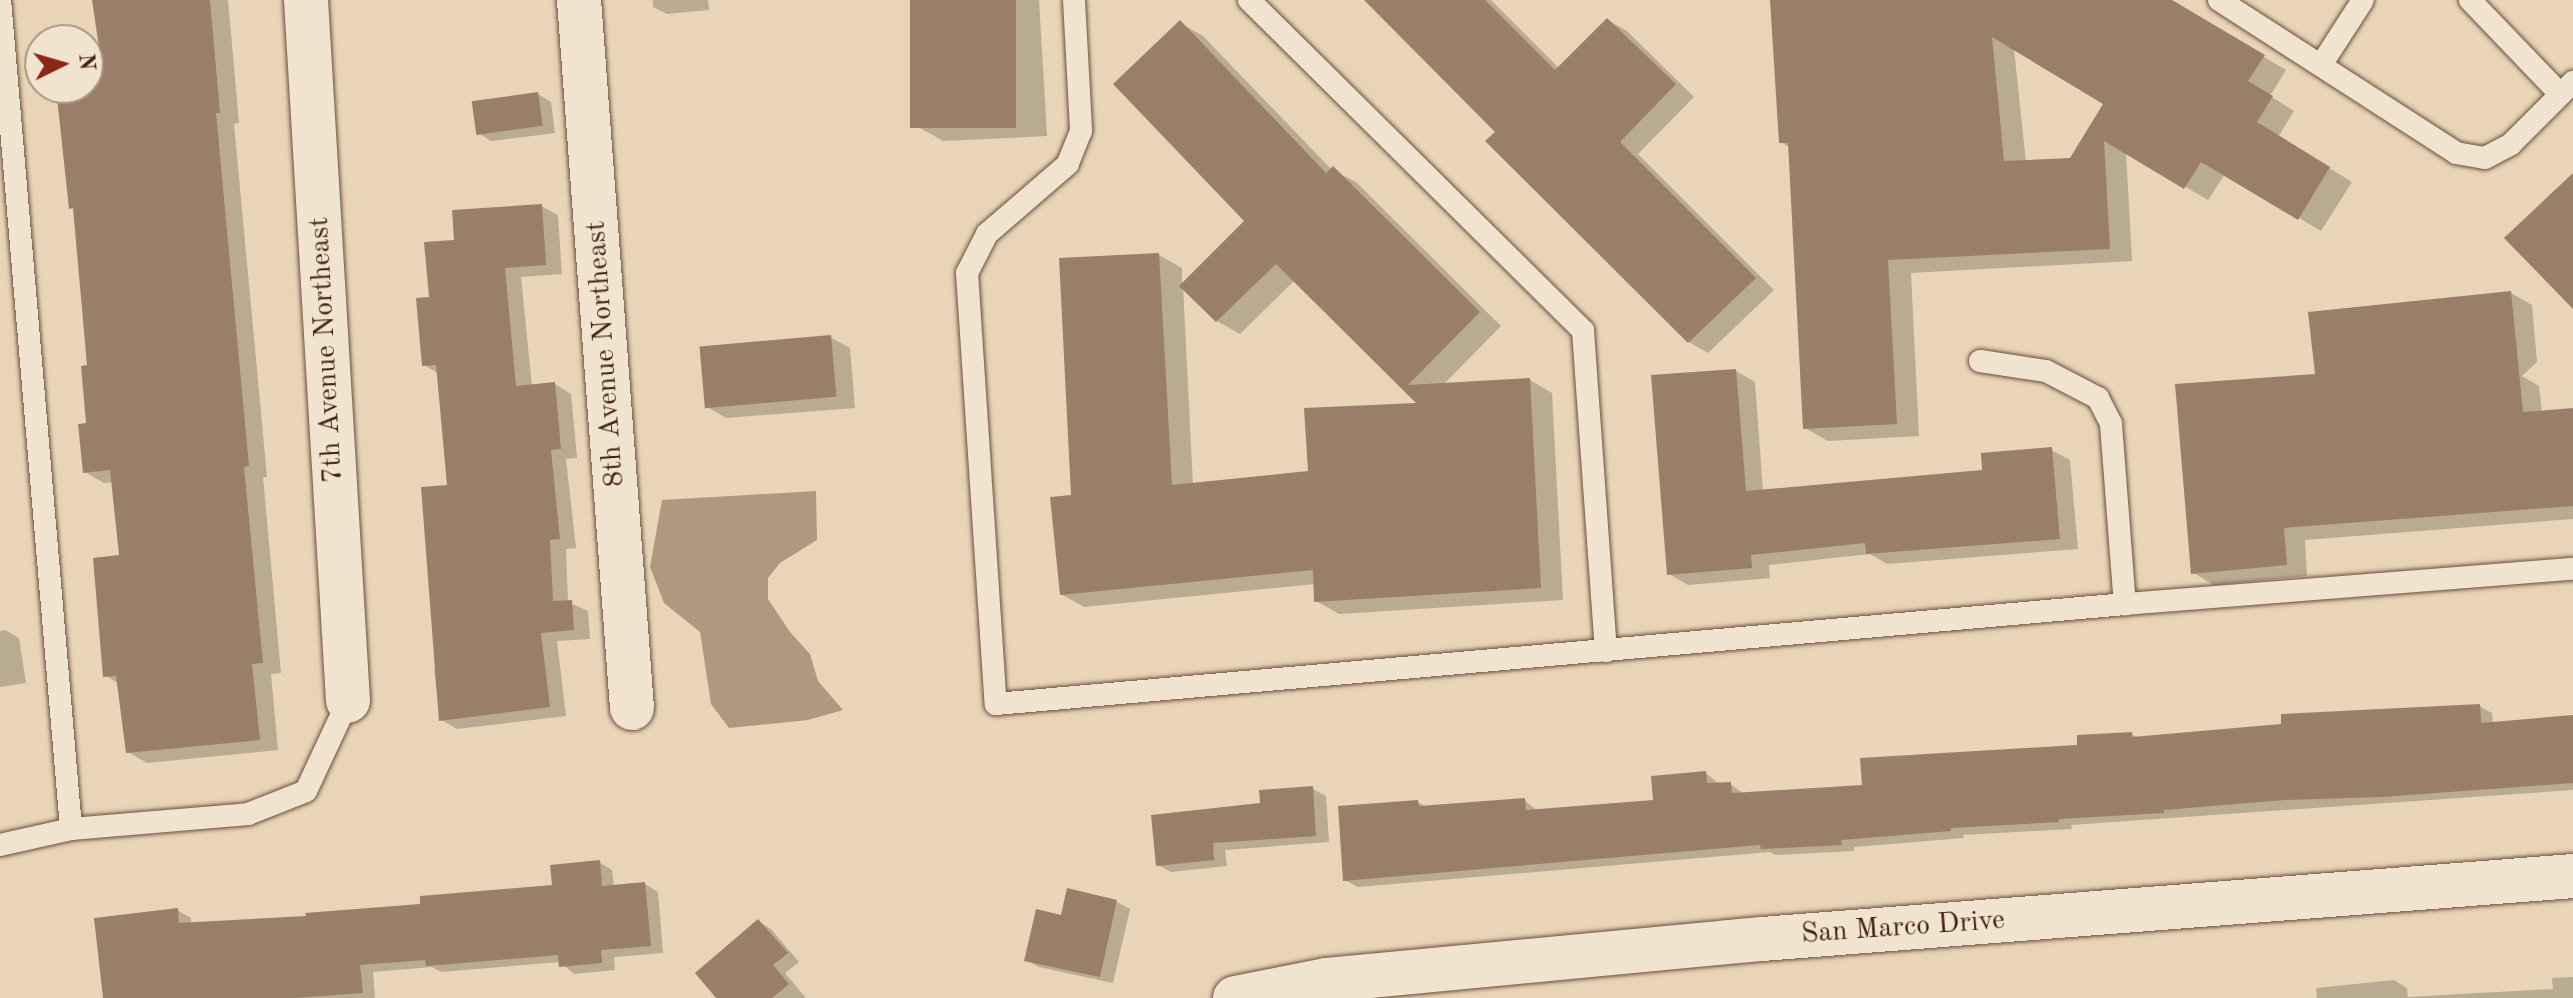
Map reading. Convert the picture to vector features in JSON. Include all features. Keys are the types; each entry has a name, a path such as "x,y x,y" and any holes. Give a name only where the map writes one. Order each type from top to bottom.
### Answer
{"street":[{"name":"7th Avenue Northeast","path":"306,0 348,701"},
{"name":"8th Avenue Northeast","path":"579,0 632,708"},
{"name":"San Marco Drive","path":"1235,998 1327,980 1762,939 2573,876"}],"lane":[{"path":"0,0 71,829"},
{"path":"1074,0 1081,131 1068,164 987,234 967,273 996,704 2125,604 2573,569"},
{"path":"1249,0 1583,331 1606,651"},
{"path":"2219,0 2456,153 2485,158 2511,144 2567,88 2470,0"},
{"path":"2321,65 2363,0"},
{"path":"1980,361 2046,371 2098,398 2111,424 2125,604"},
{"path":"0,845 71,829 248,814 306,791 348,701"}],"shaded area":[{"path":"816,491 817,540 780,563 768,578 768,599 790,632 810,654 818,681 843,710 808,720 729,728 711,704 700,632 664,603 650,567 662,500"}],"building":[{"path":"92,0 210,0 220,113 216,113 249,466 244,467 263,663 252,664 260,740 126,753 116,676 103,677 93,558 119,555 110,470 83,473 78,424 86,423 81,366 87,365 73,208 69,209 58,104 104,104 104,24 96,24"},
{"path":"910,0 1016,0 1016,128 910,128"},
{"path":"1364,0 1485,0 1555,70 1607,18 1676,84 1620,142 1756,278 1688,343 1485,141 1495,132"},
{"path":"1770,0 2172,0 2265,55 2248,81 2273,96 2257,122 2330,167 2298,220 2201,162 2184,189 2104,141 2110,249 1888,260 1897,424 1803,429 1788,143 1779,143","holes":["1992,37 2103,104 2070,158 2004,161"]},
{"path":"1180,20 1326,173 1333,166 1480,312 1408,385 1530,378 1541,588 1314,602 1313,570 1060,595 1050,497 1071,495 1059,258 1159,253 1172,485 1308,471 1304,408 1416,403 1276,264 1216,322 1179,286 1244,221 1113,84"},
{"path":"538,92 543,126 476,135 472,101"},
{"path":"2573,173 2573,309 2504,238"},
{"path":"542,204 546,265 505,268 516,386 555,382 561,449 551,450 560,539 550,540 553,601 572,600 574,630 541,633 550,707 439,721 421,487 447,485 436,365 422,366 416,298 429,297 424,242 454,240 452,210"},
{"path":"2511,291 2523,412 2573,408 2573,506 2284,528 2287,565 2191,574 2175,384 2315,374 2308,312"},
{"path":"831,335 836,397 705,408 700,347"},
{"path":"1736,369 1746,491 1982,470 1981,453 2052,447 2060,539 1866,554 1865,543 1751,555 1752,568 1667,575 1651,375"},
{"path":"2480,704 2481,723 2573,715 2573,783 2382,797 2285,800 2164,810 2164,813 2059,819 2059,822 1951,828 1951,831 1841,840 1842,845 1761,849 1760,845 1343,881 1338,806 1418,800 1419,806 1525,798 1526,810 1653,800 1651,776 1706,771 1707,783 1731,782 1732,793 1862,785 1860,758 2077,745 2077,735 2132,732 2132,737 2281,724 2281,714"},
{"path":"1313,786 1316,836 1213,843 1214,860 1156,866 1151,815 1260,803 1259,790"},
{"path":"600,860 602,886 645,882 651,946 601,950 602,963 559,967 558,955 426,966 425,960 360,965 363,993 294,998 103,998 94,918 178,908 179,923 306,916 305,913 420,904 420,896 552,885 550,865"},
{"path":"1067,888 1117,900 1100,977 1024,961 1036,909 1061,915"},
{"path":"758,919 788,953 773,965 789,984 772,998 716,998 695,973"}]}
